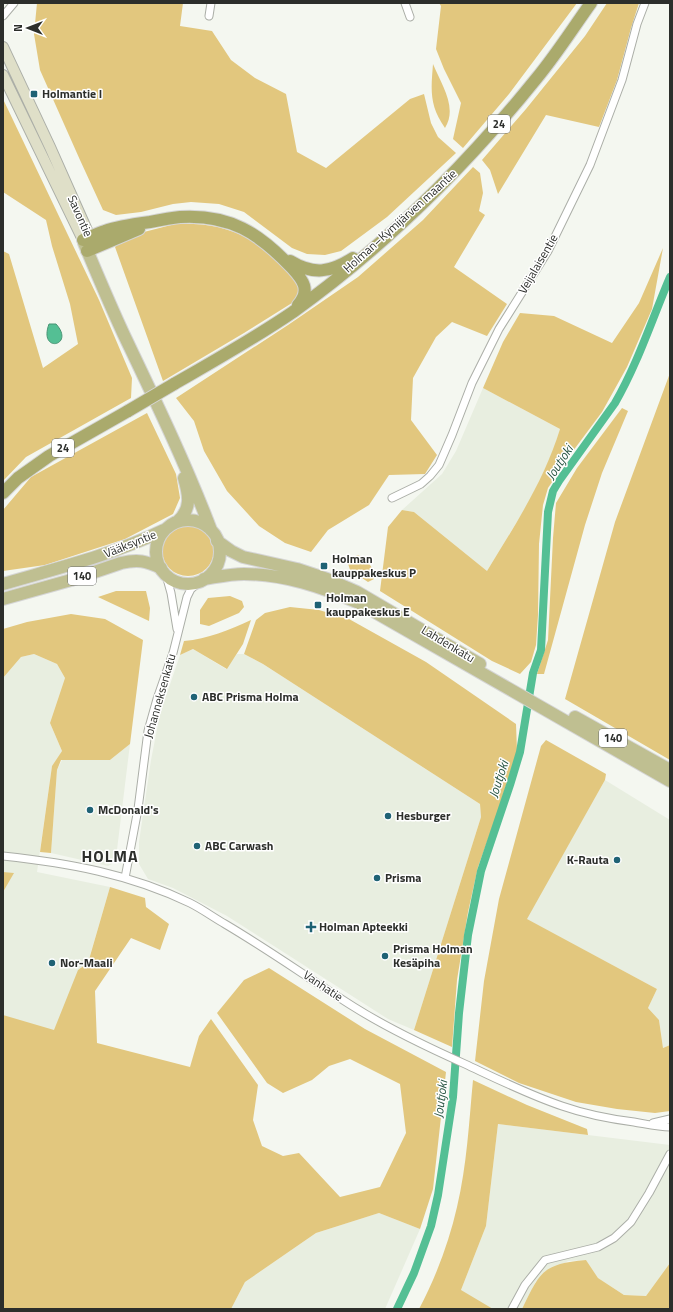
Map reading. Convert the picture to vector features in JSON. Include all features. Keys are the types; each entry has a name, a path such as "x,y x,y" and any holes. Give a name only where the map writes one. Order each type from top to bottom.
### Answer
{"highway":[{"name":"Holman–Kymijärven maantie","path":"3,493 18,478 49,456 268,328 292,312 351,267 392,232 462,165 505,117 537,77 591,3"},
{"path":"88,244 161,220 179,217 196,216 227,221 254,234 296,272 304,285 304,296 292,312"},
{"path":"280,256 304,268 312,270 328,270 346,262 392,232"}],"main road":[{"name":"Savontie","path":"3,48 50,147 124,334 192,480 214,536"},
{"name":"Savontie","path":"3,75 88,244"},
{"name":"Savontie","path":"175,444 188,493 185,513 177,522"},
{"name":"140","path":"163,572 176,581 182,583 201,580 215,568 219,554 214,536 206,525 193,520 187,520 170,525 164,530"},
{"path":"163,572 156,557 156,549 157,542 164,530"},
{"name":"Vääksyntie","path":"3,584 108,554 164,530"},
{"name":"Lahdenkatu","path":"214,536 231,551 243,557 297,569 327,579 357,592 416,626 515,689"},
{"name":"Vääksyntie","path":"3,599 60,584 132,560 148,562 163,572"},
{"name":"Lahdenkatu","path":"201,580 242,574 264,575 315,586 338,594 359,603 555,711 670,770"},
{"name":"Lahdenkatu","path":"555,711 670,781"}],"street":[{"path":"3,16 14,3"},
{"path":"210,16 211,3"},
{"path":"405,3 410,17"},
{"name":"Veijalaisentie","path":"392,498 421,484 439,465 472,383 499,328 548,251 590,165 622,80 637,24 645,3"},
{"name":"Johanneksenkatu","path":"163,572 171,593 178,633"},
{"name":"Johanneksenkatu","path":"125,878 138,809 148,731 173,653 188,597 192,589 201,580"},
{"name":"Vanhatie","path":"3,856 89,868 154,887 192,904 261,945 355,1008 446,1056 516,1088 562,1106 618,1120 670,1127"},
{"name":"Vanhatie","path":"643,1124 670,1119"},
{"path":"512,1309 525,1285 545,1260 598,1247 614,1238 631,1222 670,1154"}],"shaded area":[{"path":"37,3 183,3 180,26 212,31 231,60 255,78 286,94 297,152 326,168 410,99 424,94 431,123 438,137 456,153 387,217 341,251 325,255 307,254 292,248 244,212 219,204 191,202 173,204 141,212 116,215 103,210 40,70 34,34"},
{"path":"439,3 577,3 509,94 463,148 453,139 461,103 436,49 441,6"},
{"path":"607,3 639,3 617,80 599,127 546,115 498,194 490,170 482,160 526,109 585,36"},
{"path":"433,64 444,88 449,104 449,120 445,128 436,112 432,97"},
{"path":"3,99 99,300 132,378 131,398 26,457 3,481 3,251 9,254 43,368 78,344 70,304 52,246 46,220 3,192"},
{"path":"473,167 480,173 483,193 479,211 485,215 454,267 507,304 487,336 452,322 436,337 413,378 411,420 437,455 425,474 389,475 369,505 328,530 311,552 285,543 259,526 227,491 204,451 194,421 176,398 288,325 358,277 423,220"},
{"path":"175,224 215,226 243,236 252,241 268,253 294,277 299,284 299,296 292,303 244,333 163,381 115,247 144,232"},
{"path":"663,248 652,309 627,367 602,412 548,488 543,505 539,544 536,645 531,662 520,674 492,661 380,591 388,527 402,510 414,512 487,571 537,485 546,467 560,429 483,388 503,342 520,313 554,316 612,343 639,303"},
{"path":"49,324 56,324 61,332 62,338 60,342 56,344 48,340 47,334"},
{"path":"670,373 670,760 565,699 615,522"},
{"path":"483,388 560,429 553,452 529,502 487,571 414,512 402,510 442,474 456,451"},
{"path":"622,408 628,411 602,473 585,525 544,674 537,674 548,640 556,503 577,468"},
{"path":"147,413 176,474 180,498 173,514 125,539 45,565 3,571 3,510 31,477"},
{"path":"188,524 198,526 206,532 212,540 214,550 212,560 206,568 198,574 188,576 178,574 170,568 164,560 162,550 164,540 170,532 178,526"},
{"path":"358,555 370,564 373,570 374,579 368,582 350,570 347,560"},
{"path":"116,591 146,591 150,608 149,621 98,597"},
{"path":"230,596 242,601 244,607 239,613 209,626 200,624 200,610 208,598"},
{"path":"290,607 319,610 349,619 426,662 516,724 517,751 478,867 468,912 457,980 452,1047 414,1030 481,817 480,804 263,664 244,654 256,620 265,613"},
{"path":"71,614 105,619 143,640 130,744 110,760 61,760 57,770 51,853 40,852 52,766 62,751 50,723 65,678 57,664 34,654 21,657 3,678 3,629 27,622"},
{"path":"251,620 243,644 227,669 193,649 180,655 184,641 226,631"},
{"path":"193,649 226,669 237,654 244,654 263,664 480,804 481,817 414,1030 388,1019 227,916 173,888 148,879 139,864 139,842 151,760 160,714 180,655"},
{"path":"34,654 57,664 65,678 50,723 62,751 52,766 37,872 110,887 63,1048 3,1032 3,678 21,657"},
{"path":"546,740 606,774 605,780 527,919 657,989 648,1008 659,1020 663,1048 670,1045 670,1111 655,1113 617,1109 576,1102 519,1083 475,1061 484,981 499,899 541,746"},
{"path":"130,744 116,858 112,864 108,866 51,853 57,770 62,760 110,760"},
{"path":"605,780 670,820 670,1045 663,1048 659,1020 648,1008 657,989 526,919"},
{"path":"3,872 14,873 3,892"},
{"path":"110,887 145,898 146,907 169,924 160,950 131,938 95,991 97,1043 190,1067 199,1036 211,1019 258,1085 253,1120 262,1146 283,1156 299,1153 340,1197 380,1187 406,1133 400,1084 350,1059 329,1066 312,1080 283,1093 267,1083 217,1013 244,980 269,968 365,1029 446,1072 433,1189 420,1229 379,1213 316,1233 245,1282 231,1309 3,1309 3,1015 54,1030 78,970 88,963"},
{"path":"473,1080 527,1105 587,1129 588,1135 498,1124 486,1226 461,1290 493,1309 419,1309 441,1259 457,1207 469,1128"},
{"path":"498,1124 670,1145 670,1263 646,1296 624,1295 598,1278 586,1260 568,1261 536,1281 522,1309 452,1309 456,1303 486,1226"},
{"path":"379,1213 420,1229 385,1309 231,1309 245,1282 316,1233"},
{"path":"586,1260 598,1278 624,1295 646,1296 670,1263 670,1309 522,1309 533,1286 544,1272 560,1264"}],"waterway":[{"name":"Joutjoki","path":"397,1309 414,1273 431,1226 438,1195 453,1097 459,1013 468,935 481,871 520,752 533,673 541,650 548,512 553,491 615,403 638,357 670,277"}],"place":[{"name":"Holmantie I","path":"34,94"},
{"name":"Holman kauppakeskus P","path":"324,566"},
{"name":"Holman kauppakeskus E","path":"318,605"},
{"name":"ABC Prisma Holma","path":"194,697"},
{"name":"McDonald's","path":"90,810"},
{"name":"Hesburger","path":"388,816"},
{"name":"ABC Carwash","path":"197,846"},
{"name":"K-Rauta","path":"617,860"},
{"name":"Prisma","path":"377,878"},
{"name":"Holman Apteekki","path":"311,927"},
{"name":"Prisma Holman Kesäpiha","path":"385,956"},
{"name":"Nor-Maali","path":"52,963"}],"district":[{"name":"HOLMA","path":"110,856"}]}
